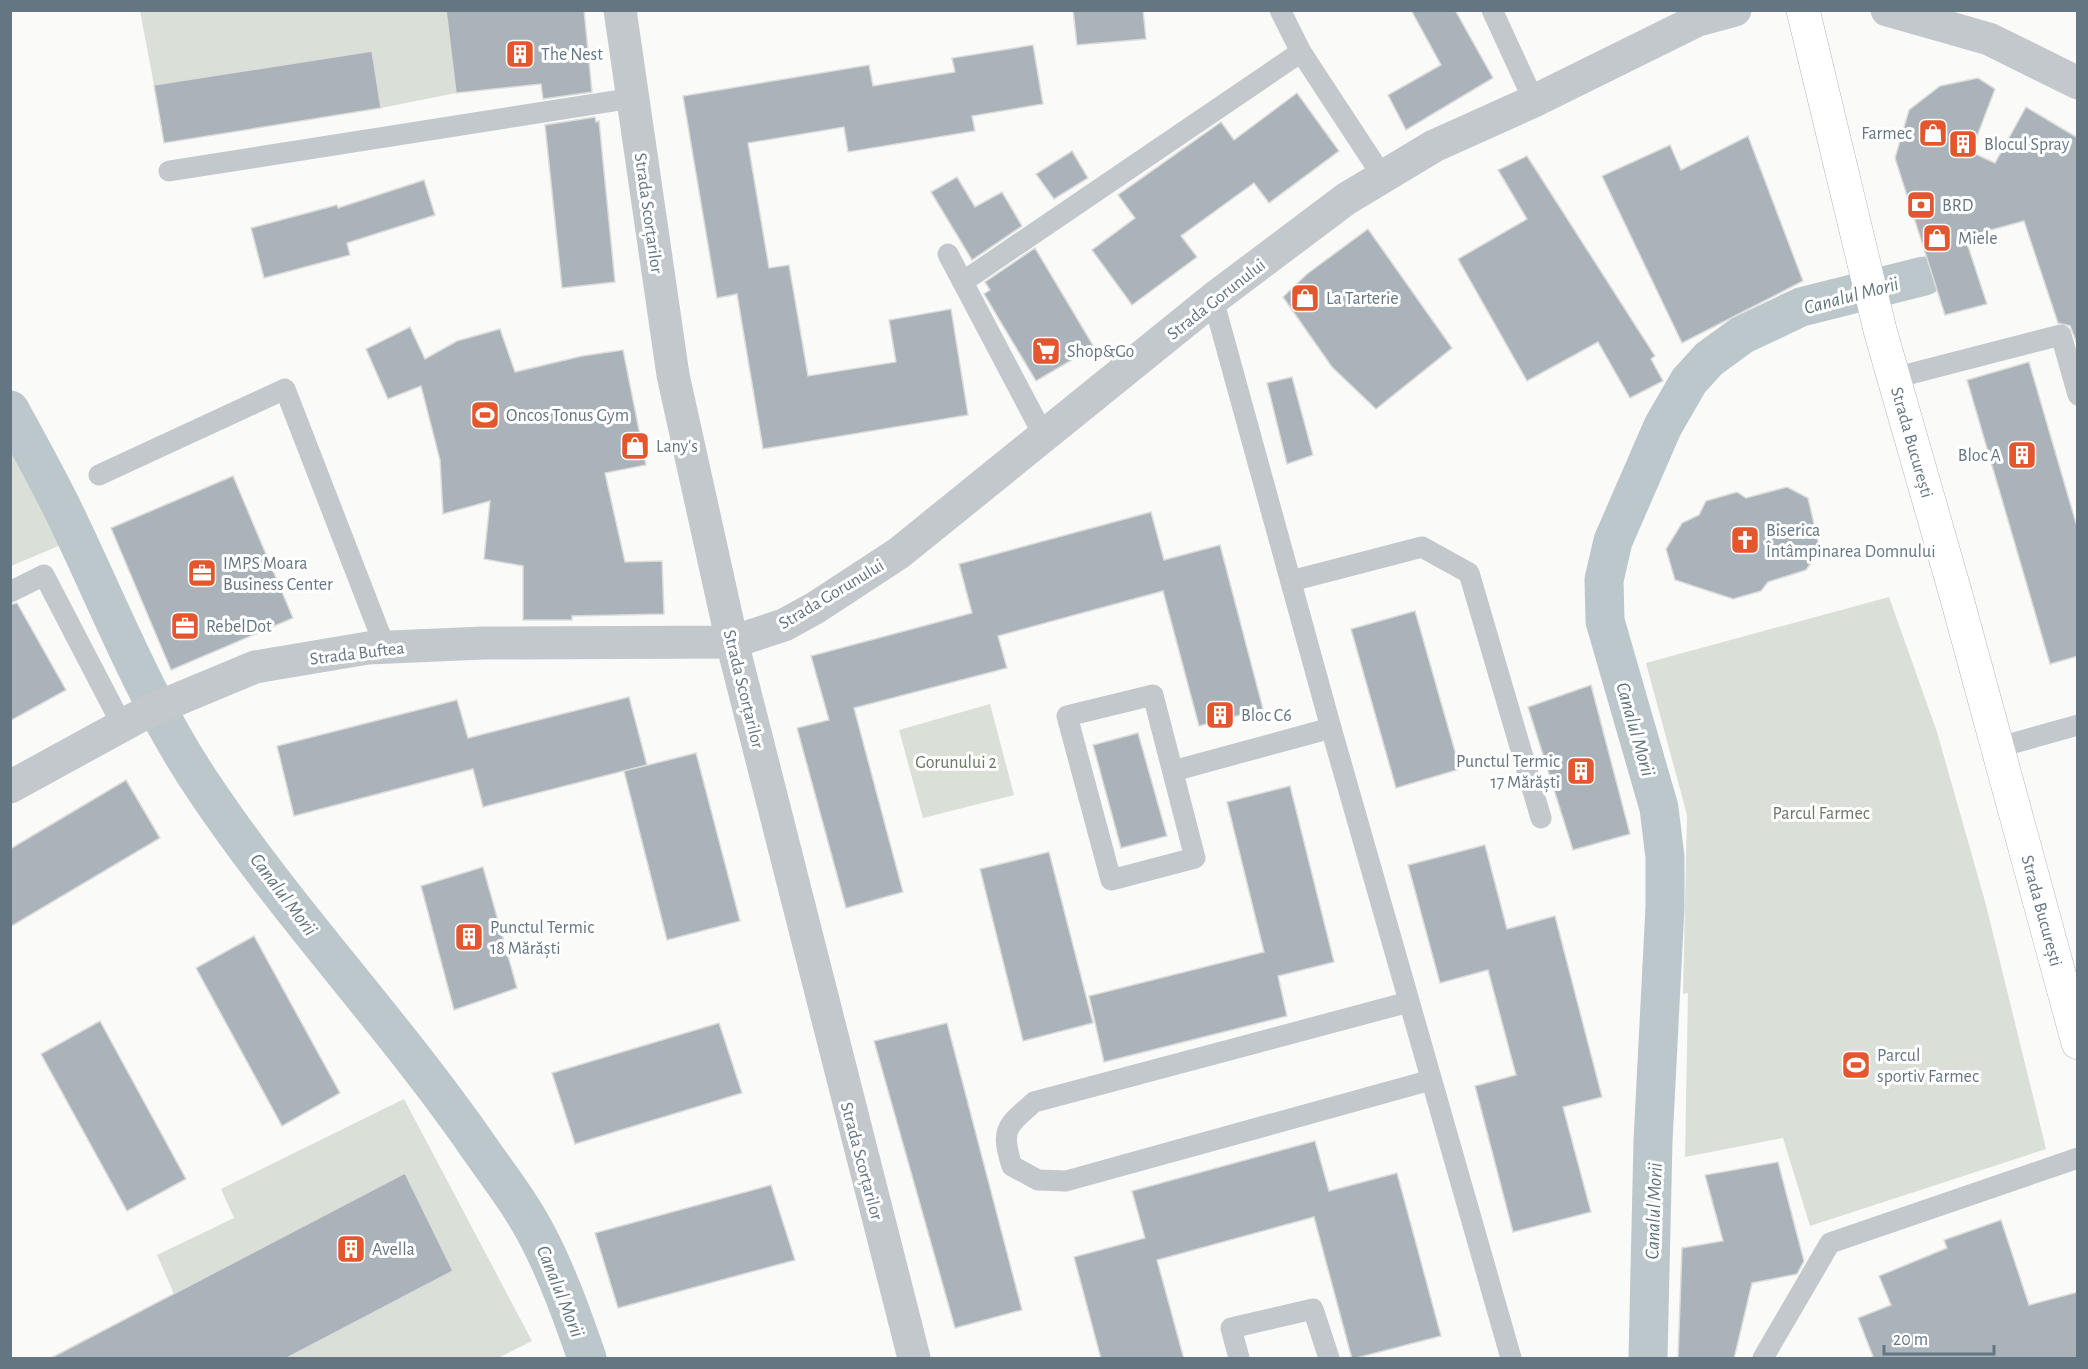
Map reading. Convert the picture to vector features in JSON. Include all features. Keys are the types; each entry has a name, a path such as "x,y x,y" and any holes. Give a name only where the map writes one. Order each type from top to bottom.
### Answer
{"main road":[{"name":"Strada București","path":"1803,10 1880,330 2078,1043"}],"street":[{"name":"Strada Scorțarilor","path":"620,10 673,375 732,642 914,1359"},
{"name":"Strada Gorunului","path":"732,642 783,625 880,565 1213,299 1346,199 1434,146 1534,101 1697,15 1735,10"},
{"path":"1887,10 1989,39 2078,83"},
{"name":"Strada Buftea","path":"10,787 122,725 255,667 385,647 483,643 732,642"}],"lane":[{"path":"1280,10 1301,52 1383,177"},
{"path":"1492,10 1534,101"},
{"path":"964,281 1301,52"},
{"path":"169,171 633,98"},
{"path":"948,254 1044,436"},
{"path":"1213,299 1508,1358"},
{"path":"1894,378 2061,334 2078,395"},
{"path":"99,475 285,389 385,647"},
{"path":"1291,581 1422,547 1469,573 1541,818"},
{"path":"10,592 44,575 122,725"},
{"path":"1153,695 1173,771 1195,858 1111,880 1067,716 1153,695"},
{"path":"1996,748 2078,725"},
{"path":"1173,771 1331,728"},
{"path":"1409,1002 1034,1102 1010,1124 1005,1143 1012,1166 1038,1180 1066,1181 1431,1080"},
{"path":"1763,1359 1830,1243 2078,1158"},
{"path":"1239,1359 1231,1328 1313,1309 1329,1359"}],"green space":[{"path":"140,11 446,11 456,93 381,108 372,51 154,85"},
{"path":"11,428 68,542 10,566"},
{"name":"Parcul Farmec","path":"1889,597 1937,732 1986,905 2046,1149 1810,1226 1783,1138 1685,1157 1688,993 1683,994 1687,815 1646,663"},
{"name":"Gorunului 2","path":"990,704 1014,795 923,818 899,730"},
{"path":"404,1099 532,1341 498,1358 285,1358 453,1271 405,1173 174,1294 157,1255 234,1218 221,1189"}],"building":[{"name":"The Nest","path":"446,10 584,10 592,92 543,99 541,84 456,93"},
{"path":"1073,10 1143,10 1146,39 1077,45"},
{"path":"1411,10 1455,10 1493,78 1406,130 1388,95 1441,65"},
{"path":"1033,45 1043,104 972,116 975,131 848,152 844,127 748,143 769,268 789,265 808,376 896,362 889,320 951,309 968,415 763,449 737,294 717,298 683,96 869,65 873,86 955,72 952,58"},
{"path":"372,51 381,108 164,143 154,85"},
{"path":"1978,78 1995,89 1971,152 1995,163 2026,107 2078,138 2078,346 2070,326 2058,323 2024,221 1965,237 1987,304 1945,315 1895,158 1909,110 1940,86"},
{"path":"1297,93 1339,151 1269,203 1254,183 1181,236 1197,257 1132,305 1092,250 1135,218 1118,195 1221,122 1234,140"},
{"path":"595,117 596,122 599,121 615,282 562,288 545,125"},
{"path":"1748,136 1803,281 1682,343 1602,176 1670,145 1681,170"},
{"path":"1072,151 1088,178 1054,199 1036,174"},
{"path":"1527,156 1655,356 1651,359 1663,381 1630,398 1598,342 1527,381 1458,259 1527,219 1498,170"},
{"path":"957,177 975,207 1002,192 1022,226 972,260 931,192"},
{"path":"424,180 435,215 347,243 350,255 264,278 251,228 337,205 338,208"},
{"path":"1368,229 1452,348 1376,409 1332,367 1283,297 1307,274"},
{"path":"1035,248 1094,347 1036,381 984,294 990,290 985,282"},
{"path":"410,327 425,359 457,341 500,329 515,372 582,356 623,350 646,465 605,473 625,562 662,561 664,614 572,616 572,620 523,620 523,566 484,559 490,501 443,514 440,460 421,386 388,399 366,349"},
{"name":"Bloc A","path":"2029,362 2078,530 2078,656 2050,664 1967,380"},
{"path":"1292,377 1313,455 1287,464 1267,383"},
{"name":"IMPS Moara Business Center","path":"233,476 293,618 171,670 111,528"},
{"name":"Biserica Întâmpinarea Domnului","path":"1787,487 1808,498 1820,550 1806,570 1768,582 1761,591 1733,599 1675,580 1666,549 1682,523 1699,515 1706,501 1737,492 1746,498"},
{"name":"Bloc C6","path":"1151,512 1164,560 1220,545 1263,709 1199,726 1163,591 998,636 1007,668 854,708 903,892 846,908 797,728 829,720 811,656 972,613 959,564"},
{"path":"17,603 66,690 10,721 10,605"},
{"path":"1415,611 1460,769 1396,788 1351,629"},
{"name":"Punctul Termic 17 Mărăști","path":"1591,685 1630,834 1573,850 1528,707"},
{"path":"629,697 647,765 483,807 473,769 294,816 277,746 457,700 468,738"},
{"path":"1138,733 1167,836 1121,848 1093,745"},
{"path":"696,753 740,921 667,940 624,771"},
{"path":"126,780 160,838 10,927 10,849"},
{"path":"1290,786 1334,962 1278,976 1287,1016 1104,1062 1089,996 1264,952 1227,802"},
{"path":"1485,845 1507,929 1555,916 1602,1097 1563,1107 1591,1212 1513,1232 1475,1086 1516,1075 1488,970 1440,983 1408,865"},
{"path":"1049,852 1093,1023 1023,1041 980,869"},
{"name":"Punctul Termic 18 Mărăști","path":"483,867 517,988 454,1010 421,886"},
{"path":"254,936 340,1093 282,1126 196,968"},
{"path":"100,1021 186,1179 127,1211 41,1054"},
{"path":"719,1023 742,1093 575,1144 552,1073"},
{"path":"947,1023 1022,1310 955,1328 874,1041"},
{"path":"1315,1141 1329,1191 1397,1173 1441,1336 1352,1359 1314,1217 1157,1260 1184,1359 1101,1359 1074,1257 1145,1238 1132,1191"},
{"path":"1778,1162 1804,1261 1797,1274 1752,1283 1734,1359 1678,1359 1682,1248 1723,1241 1705,1175"},
{"name":"Avella","path":"405,1173 453,1271 285,1359 49,1359"},
{"path":"771,1185 795,1260 618,1308 595,1233"},
{"path":"2001,1220 2029,1305 2078,1292 2078,1359 1874,1359 1858,1318 1891,1305 1879,1276 1947,1248 1944,1240"}],"waterway":[{"name":"Canalul Morii","path":"1648,1358 1653,1141 1665,907 1665,857 1659,808 1605,621 1604,580 1613,541 1663,426 1689,381 1709,359 1742,335 1801,307 1924,276"},
{"name":"Canalul Morii","path":"10,410 65,514 147,689 184,757 236,834 439,1092 516,1200 553,1268 587,1358"}],"place":[{"name":"The Nest","path":"520,54"},
{"name":"Farmec","path":"1933,133"},
{"name":"Blocul Spray","path":"1963,144"},
{"name":"BRD","path":"1921,205"},
{"name":"Miele","path":"1937,238"},
{"name":"La Tarterie","path":"1305,298"},
{"name":"Shop&Go","path":"1046,351"},
{"name":"Oncos Tonus Gym","path":"485,415"},
{"name":"Lany's","path":"635,446"},
{"name":"Bloc A","path":"2022,455"},
{"name":"Biserica Întâmpinarea Domnului","path":"1745,540"},
{"name":"IMPS Moara Business Center","path":"202,573"},
{"name":"RebelDot","path":"185,626"},
{"name":"Bloc C6","path":"1220,715"},
{"name":"Punctul Termic 17 Mărăști","path":"1581,771"},
{"name":"Punctul Termic 18 Mărăști","path":"469,937"},
{"name":"Parcul sportiv Farmec","path":"1856,1065"},
{"name":"Avella","path":"351,1249"}]}
